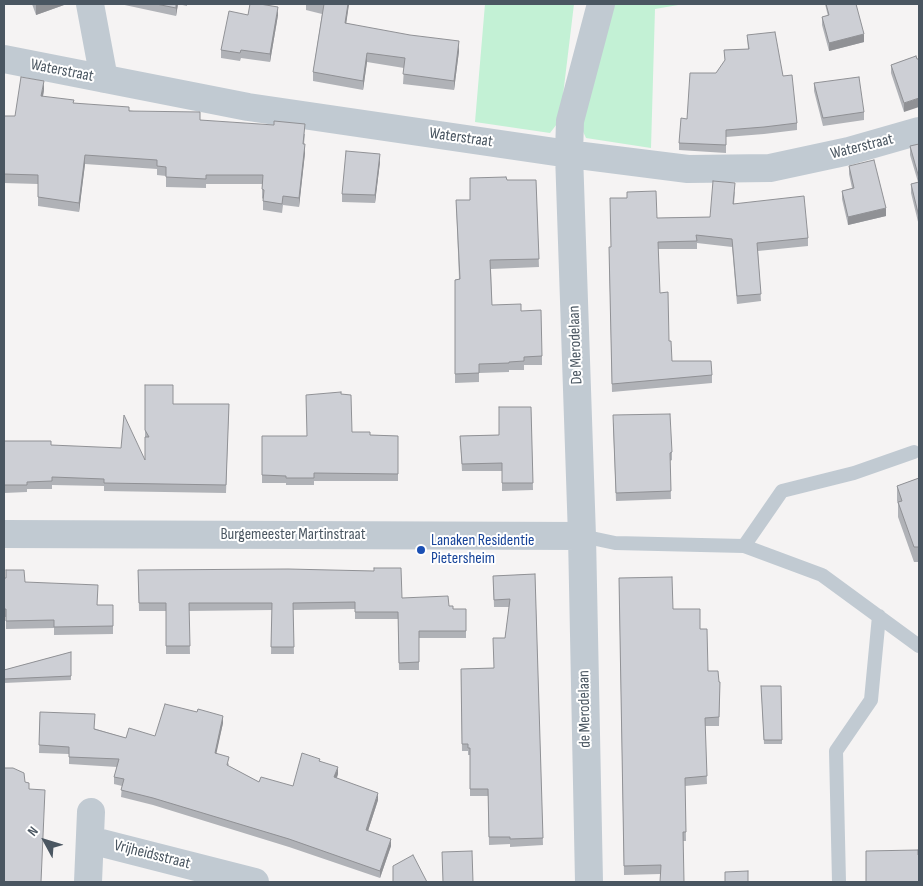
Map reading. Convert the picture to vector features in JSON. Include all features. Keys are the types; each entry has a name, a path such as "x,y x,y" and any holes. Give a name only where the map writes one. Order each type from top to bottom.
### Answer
{"street":[{"path":"90,4 104,79"},
{"name":"De Merodelaan","path":"582,536 569,154 570,121 601,4"},
{"name":"Waterstraat","path":"4,59 248,107 569,154 688,169 770,168 849,151 919,131"},
{"name":"Burgemeester Martinstraat","path":"4,534 582,536"},
{"name":"de Merodelaan","path":"582,536 589,882"},
{"name":"Vrijheidsstraat","path":"88,882 91,812"},
{"name":"Vrijheidsstraat","path":"90,840 246,881"}],"lane":[{"path":"744,546 782,491 854,473 914,452"},
{"path":"582,536 616,543 744,546 822,575 919,646"},
{"path":"839,882 836,752 871,700 879,616"}],"green space":[{"path":"485,4 574,4 560,120 550,133 475,122"},
{"path":"611,4 684,4 655,9 651,148 586,138 578,121"}],"building":[{"path":"156,4 176,4 176,8"},
{"path":"250,4 278,7 270,54 241,50 240,53 221,50 229,11 248,15"},
{"path":"324,4 348,4 345,23 410,35 459,41 454,81 403,74 405,58 367,53 363,81 313,72"},
{"path":"826,4 856,4 864,34 829,43 822,17 829,15"},
{"path":"775,32 783,76 792,75 797,123 726,130 726,145 679,143 681,118 687,119 690,73 716,73 725,60 724,50 749,49 747,35"},
{"path":"916,56 919,59 919,98 904,103 891,65"},
{"path":"21,77 44,81 41,96 74,100 73,103 129,107 129,111 200,112 200,120 274,125 274,121 305,124 303,144 305,144 299,198 283,196 282,204 263,201 263,175 206,175 206,179 166,177 166,167 157,166 157,160 85,155 79,203 38,197 38,175 4,174 4,116 15,116"},
{"path":"859,77 864,112 823,118 814,83"},
{"path":"919,144 919,178 910,146"},
{"path":"346,151 380,154 375,195 342,194"},
{"path":"874,160 886,208 848,217 842,191 854,188 849,166"},
{"path":"506,177 507,180 536,180 539,259 490,260 492,305 521,304 521,311 541,310 542,356 524,357 524,361 509,363 479,364 479,373 455,374 455,280 460,279 456,200 470,200 470,178"},
{"path":"713,181 735,183 733,204 804,196 808,238 757,243 761,294 737,296 732,239 696,235 697,241 658,242 660,293 668,292 669,341 671,341 672,361 711,361 712,375 612,384 609,247 611,247 610,198 627,198 627,192 656,191 657,218 710,217"},
{"path":"919,182 919,217 911,184"},
{"path":"145,385 173,385 173,404 229,404 226,485 104,483 104,479 52,477 52,481 27,482 27,485 4,485 4,441 51,441 51,445 121,448 124,415 145,460 145,437 149,437 145,430"},
{"path":"341,392 341,394 351,395 352,432 370,432 370,435 398,436 398,474 314,473 314,478 286,478 286,476 262,475 262,436 307,436 306,395"},
{"path":"499,407 531,407 533,483 502,483 502,463 462,464 460,436 499,435"},
{"path":"670,414 672,452 670,453 671,491 616,493 613,415"},
{"path":"919,478 919,547 914,547 898,502 902,501 897,486"},
{"path":"374,568 401,568 402,598 448,596 449,606 453,606 453,609 466,609 466,631 419,631 419,662 399,663 398,612 355,612 355,602 293,603 294,647 271,647 272,603 189,603 190,646 166,646 166,603 139,603 138,570 288,569 374,571"},
{"path":"6,570 24,570 25,582 98,585 97,605 113,605 113,626 54,627 54,620 6,621 4,578 6,578"},
{"path":"535,574 543,838 510,839 510,837 489,837 488,789 470,789 470,748 468,748 468,744 462,744 461,669 494,668 493,638 505,638 510,599 494,600 493,576"},
{"path":"672,577 673,609 700,609 700,629 707,629 708,671 718,671 720,682 719,717 705,718 707,776 685,778 686,832 683,832 684,882 660,882 661,865 624,866 619,578"},
{"path":"71,652 71,676 4,679 4,670"},
{"path":"761,686 781,686 782,740 764,740"},
{"path":"165,704 197,712 198,709 223,716 215,753 229,757 227,765 259,782 261,777 293,786 302,753 338,767 334,777 378,793 366,830 391,839 380,871 289,839 121,790 124,779 114,777 119,759 69,757 69,747 39,745 40,712 95,714 94,729 126,738 129,728 155,736"},
{"path":"4,768 13,768 24,773 25,782 29,783 29,789 45,790 41,882 4,882"},
{"path":"918,850 919,882 866,882 866,851"},
{"path":"472,851 473,882 443,882 442,852"},
{"path":"413,855 427,882 393,882 393,866"},
{"path":"748,871 748,882 725,882 725,872"}],"place":[{"name":"Lanaken Residentie Pietersheim","path":"421,550"}]}
